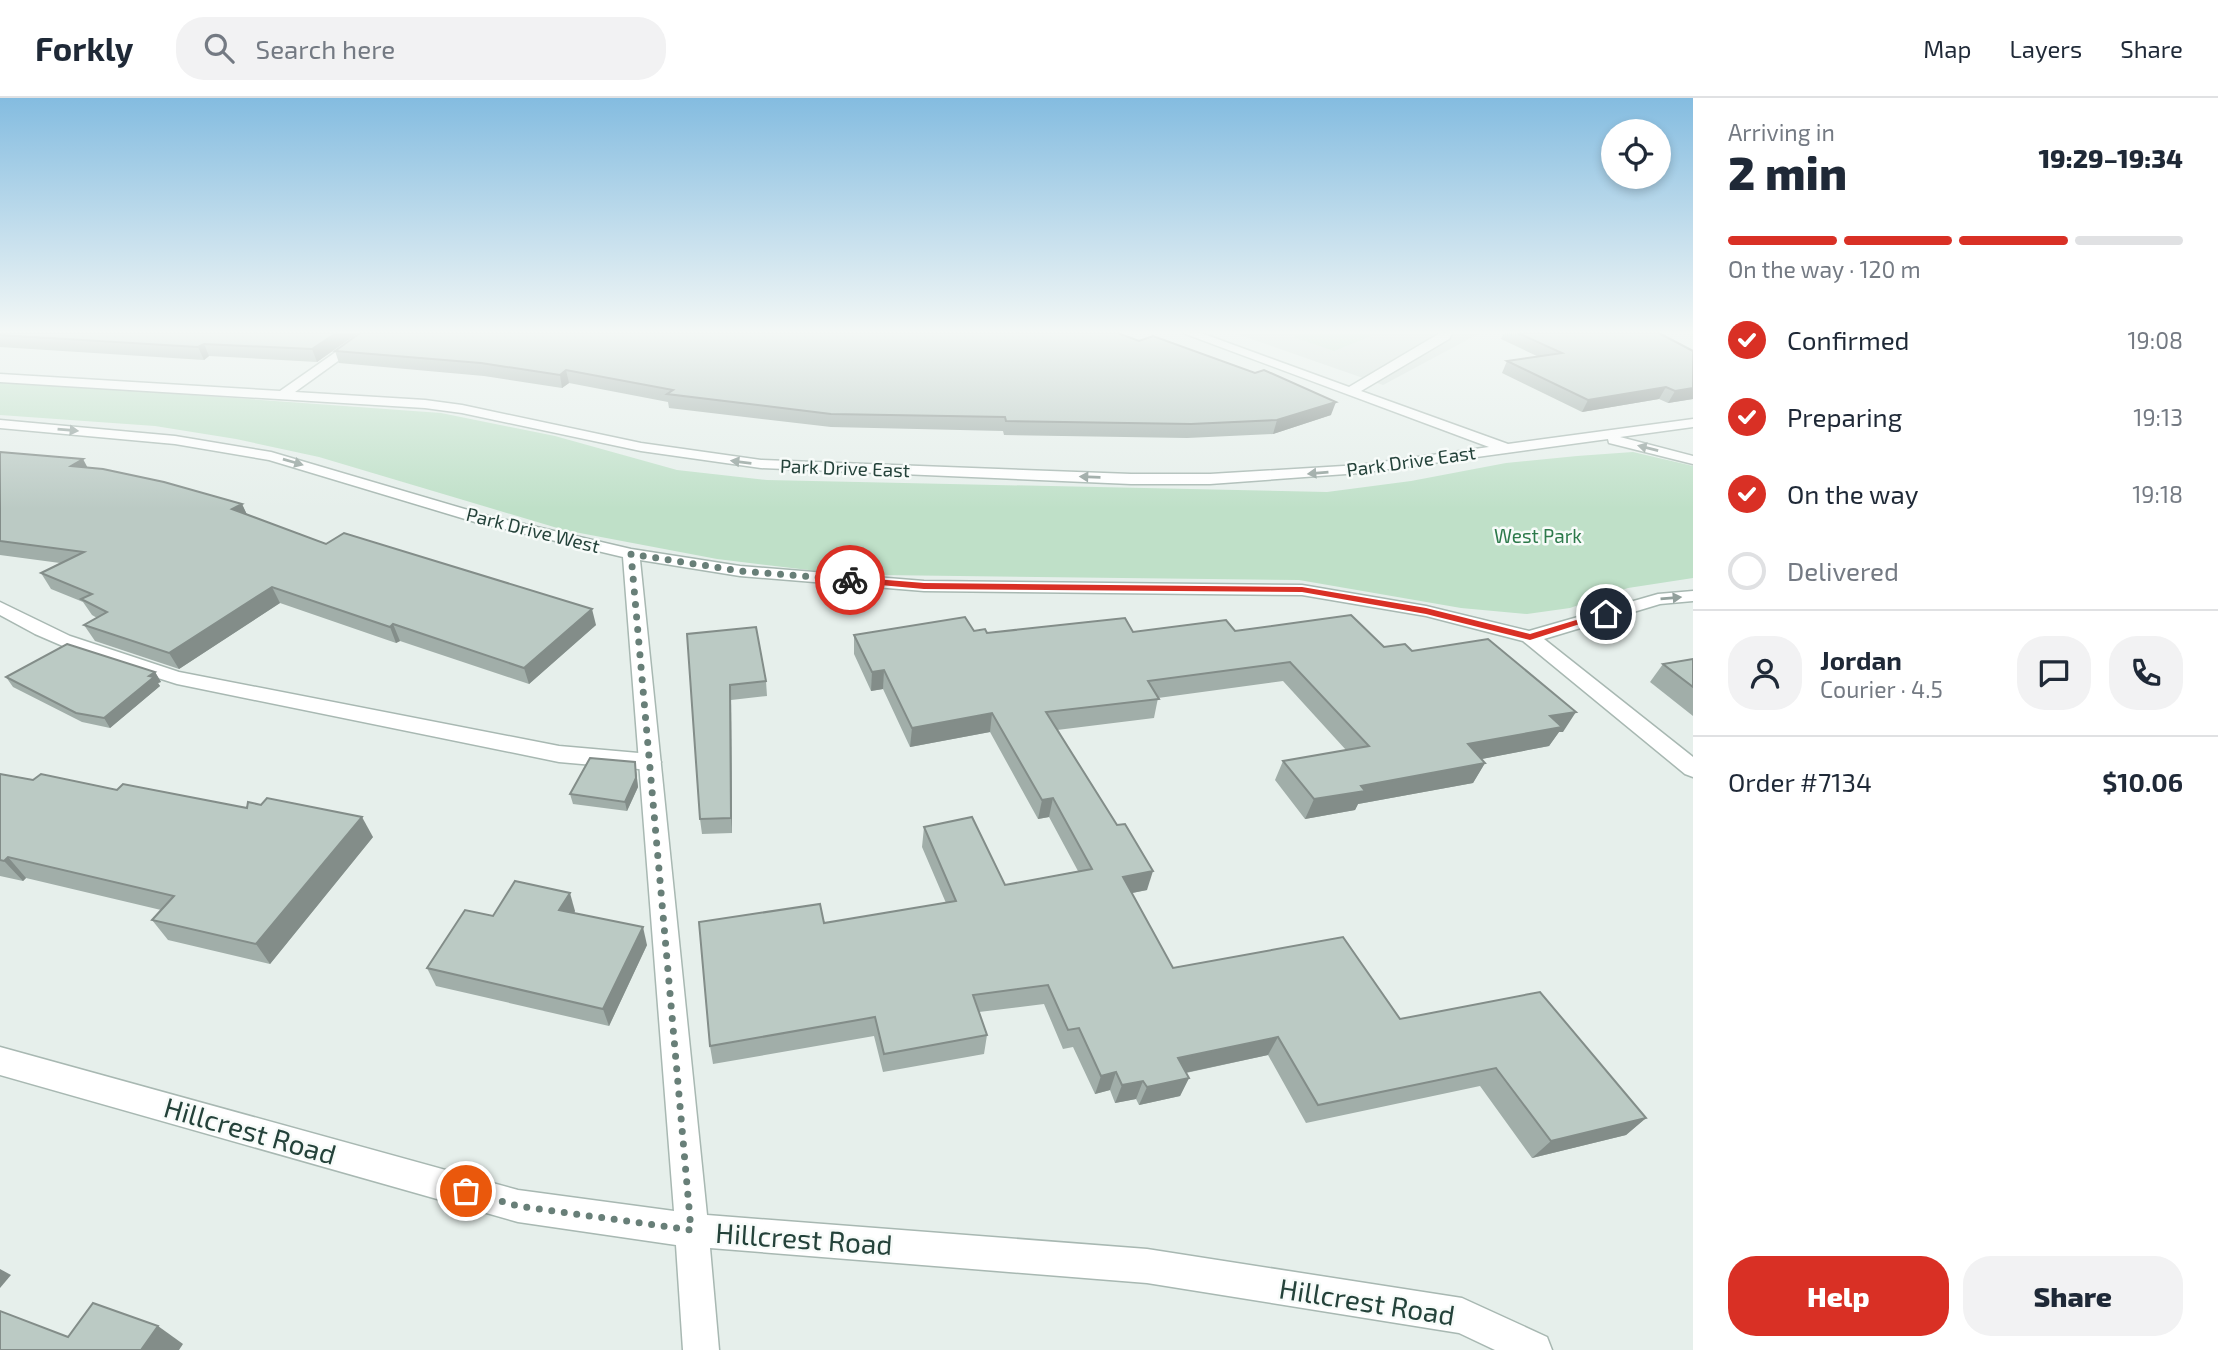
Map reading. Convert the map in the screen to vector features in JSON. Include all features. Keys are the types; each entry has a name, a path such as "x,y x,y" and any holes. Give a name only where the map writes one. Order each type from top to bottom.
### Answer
{"street":[{"name":"Park Drive East","path":"224,391 462,409 641,447 761,464 1103,478 1210,479 1347,470 1693,424"},
{"path":"284,395 289,391"},
{"path":"1352,391 1507,448"},
{"name":"Park Drive West","path":"0,424 175,440 271,456 481,519 631,554 740,571 924,586 1302,590 1426,611 1530,637"},
{"path":"1602,437 1693,460"},
{"path":"631,554 701,1350"},
{"path":"1530,637 1658,599 1693,596"},
{"path":"0,607 19,620 91,650 177,678 559,754 650,762"},
{"path":"1530,637 1693,769"},
{"name":"Hillcrest Road","path":"0,1061 518,1206 691,1230 1147,1266 1462,1316 1534,1350"}],"green space":[{"name":"West Park","path":"0,391 144,391 441,413 555,436 677,470 767,480 1327,492 1411,481 1506,463 1633,452 1693,466 1693,578 1628,588 1570,608 1527,614 1461,608 1299,580 879,575 817,571 717,559 564,530 319,457 236,439 155,426 0,415"}],"building":[{"path":"671,391 1312,391 1336,402 1277,420 1191,424 1006,421 1005,417 831,414 667,394"},
{"path":"1570,391 1639,391 1588,400"},
{"path":"0,452 83,459 71,466 103,469 164,482 242,504 232,509 326,544 344,533 592,609 524,668 272,587 169,653 84,625 107,612 81,599 92,594 41,573 84,552 0,541"},
{"path":"1351,615 1384,647 1405,644 1412,651 1488,639 1576,712 1550,716 1562,727 1468,744 1485,763 1361,786 1365,791 1314,799 1283,761 1369,746 1290,662 1148,681 1159,699 1046,712 1117,825 1125,824 1153,871 1123,877 1173,968 1343,937 1400,1019 1540,992 1646,1118 1551,1141 1496,1068 1318,1105 1278,1037 1178,1058 1189,1078 1147,1087 1143,1081 1122,1085 1116,1072 1101,1076 1079,1028 1068,1030 1048,985 973,995 987,1035 884,1054 875,1017 710,1046 699,922 820,904 824,923 956,901 924,827 972,817 1005,885 1092,869 1053,798 1042,800 992,713 912,728 884,670 872,672 854,635 965,617 974,631 985,629 987,633 1125,618 1133,632 1226,620 1235,631"},
{"path":"756,627 766,681 730,685 731,818 700,819 687,634"},
{"path":"67,644 155,672 149,676 154,677 104,718 76,713 6,677"},
{"path":"1693,659 1693,687 1663,664"},
{"path":"590,758 635,762 636,778 625,802 570,794"},
{"path":"0,774 33,780 41,774 117,790 123,784 247,808 248,802 261,805 267,798 362,817 256,944 152,920 174,896 8,857 4,861 0,860"},
{"path":"515,881 570,893 559,910 643,927 603,1009 427,968 465,910 493,916"},
{"path":"93,1303 158,1326 141,1350 0,1350 0,1311 68,1337"}],"way so far":[{"path":"466,1191 518,1206 691,1230 631,554 740,571 850,580"}],"route":[{"path":"850,580 924,586 1302,590 1426,611 1530,637 1606,614"}]}
